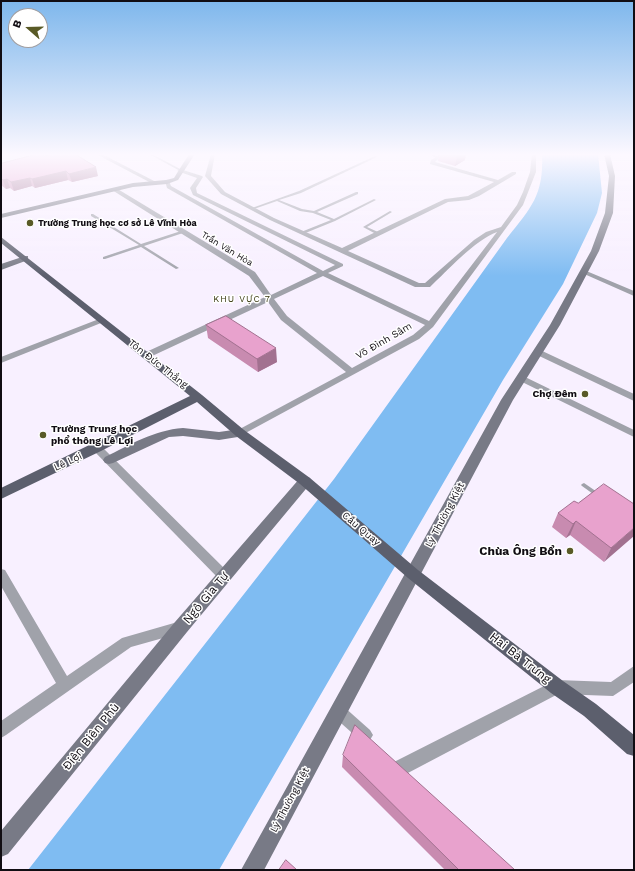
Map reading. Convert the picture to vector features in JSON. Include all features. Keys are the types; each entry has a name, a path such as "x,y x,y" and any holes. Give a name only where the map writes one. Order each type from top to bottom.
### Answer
{"main road":[{"name":"Tôn Đức Thắng","path":"1,239 102,321 147,355 240,432 310,485"},
{"name":"Lê Lợi","path":"1,494 198,397"},
{"name":"Cầu Quay","path":"310,485 410,571"},
{"name":"Hai Bà Trưng","path":"410,571 557,687 590,710 634,747"}],"street":[{"path":"1,216 90,195"},
{"name":"Trần Văn Hòa","path":"123,195 252,274 284,318 352,372"},
{"path":"183,195 324,274 430,325"},
{"path":"147,355 339,267 341,264 291,242 196,195"},
{"path":"229,195 302,233 418,286 427,285 488,232 503,228"},
{"path":"342,251 447,200 469,198 480,195"},
{"name":"Võ Đình Sâm","path":"240,432 416,337 430,325 520,205 525,195"},
{"name":"Lý Thường Kiệt","path":"252,870 338,711 410,571 507,400 555,325 584,272 595,251 609,214 611,195"},
{"path":"1,267 25,258"},
{"path":"584,272 634,294"},
{"path":"1,360 102,321"},
{"path":"538,352 634,398"},
{"path":"521,378 634,434"},
{"path":"109,460 154,438 168,433 183,432 219,436 240,432"},
{"path":"97,448 224,576"},
{"name":"Ngô Gia Tự","path":"1,730 127,642 181,627 224,576 310,485"},
{"path":"1,574 64,686"},
{"name":"Điện Biên Phủ","path":"1,847 181,627"},
{"path":"338,711 395,763 557,687 613,688 634,673"}],"lane":[{"path":"253,208 291,195"},
{"path":"314,212 353,195"},
{"path":"277,200 301,210 314,212 334,220"},
{"path":"302,233 334,220 375,200"},
{"path":"377,233 365,227 367,224 391,212"},
{"path":"92,215 177,268"},
{"path":"104,258 182,232"},
{"path":"584,485 603,498"}],"water":[{"path":"536,195 602,195 597,213 563,284 503,380 219,870 28,870 334,479 507,238 523,218"}],"building":[{"path":"226,316 276,348 257,359 206,325"},
{"path":"604,484 634,504 634,528 611,548 576,521 573,524 558,513 574,501 578,503"},
{"path":"355,725 515,870 459,870 343,755"},
{"path":"286,860 297,870 279,870"}],"place":[{"name":"Trường Trung học cơ sở Lê Vĩnh Hòa","path":"30,223"},
{"name":"Chợ Đêm","path":"585,394"},
{"name":"Trường Trung học phổ thông Lê Lợi","path":"43,435"},
{"name":"Chùa Ông Bổn","path":"570,551"}],"district":[{"name":"KHU VỰC 7","path":"242,299"}]}
